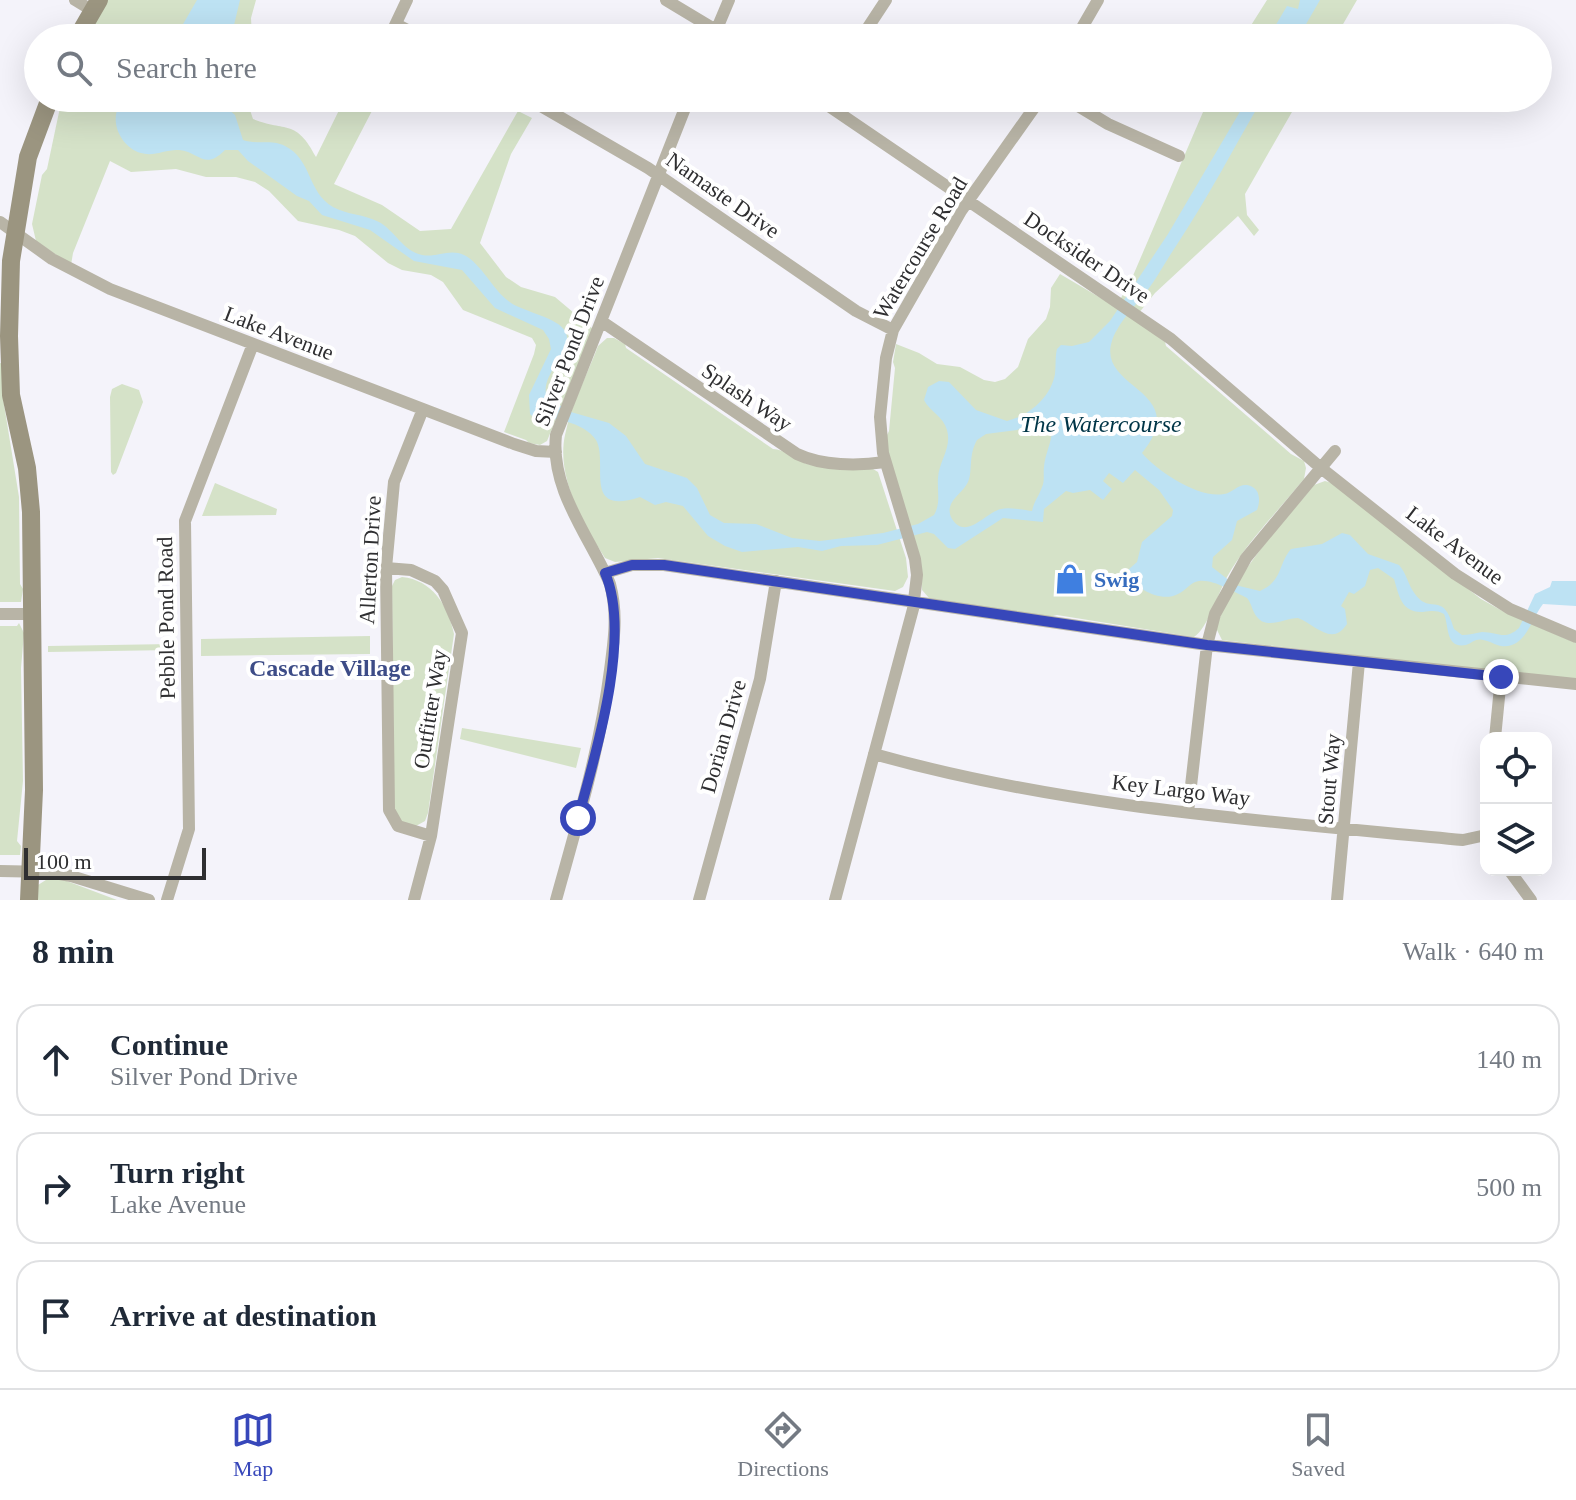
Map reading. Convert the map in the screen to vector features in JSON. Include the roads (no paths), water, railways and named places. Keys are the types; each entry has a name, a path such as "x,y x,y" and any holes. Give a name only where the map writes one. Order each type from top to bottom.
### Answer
{"street":[{"path":"75,0 96,6 85,24"},
{"path":"396,24 407,0"},
{"path":"666,0 701,24"},
{"path":"719,24 729,0"},
{"path":"870,24 886,0"},
{"path":"1084,24 1098,0"},
{"path":"29,900 34,790 29,483 11,395 11,261 28,157 45,112"},
{"name":"Namaste Drive","path":"551,112 658,175 856,311 893,330"},
{"name":"Silver Pond Drive","path":"556,900 597,751 616,625 614,600 605,573 565,493 556,452 558,430 683,112"},
{"name":"Docksider Drive","path":"838,112 1162,332 1321,468"},
{"name":"Watercourse Road","path":"835,900 914,603 917,567 880,436 886,358 893,330 969,201 1031,112"},
{"path":"1088,112 1179,156"},
{"name":"Lake Avenue","path":"0,222 52,259 88,279 527,449 556,452"},
{"name":"Splash Way","path":"601,321 797,454 809,459 852,464 885,462"},
{"name":"Pebble Pond Road","path":"167,900 189,829 184,527 253,344"},
{"name":"Allerton Drive","path":"423,409 396,475 386,568 389,810 398,826 431,836"},
{"path":"1188,812 1212,622 1238,571 1335,451"},
{"name":"Lake Avenue","path":"1321,468 1492,600 1576,637"},
{"path":"605,573 623,566 653,564 1207,645 1576,684"},
{"name":"Outfitter Way","path":"386,568 411,570 435,581 459,621 462,633 431,836 414,900"},
{"name":"Dorian Drive","path":"699,900 760,679 776,581"},
{"path":"0,614 31,614"},
{"name":"Stout Way","path":"1337,900 1359,662"},
{"path":"1496,732 1501,677"},
{"name":"Key Largo Way","path":"874,754 941,773 1018,788 1188,812 1463,840 1480,836"},
{"path":"0,871 71,876 149,900"},
{"path":"1513,876 1531,900"}],"water":[{"path":"197,0 240,0 234,24 183,24"},
{"path":"1300,0 1320,0 1306,24 1276,24 1287,6 1298,9"},
{"name":"The Watercourse","path":"117,112 232,112 243,140 280,144 294,152 318,193 333,207 379,222 415,253 427,256 453,252 464,255 511,303 561,326 567,339 566,347 548,380 547,398 571,412 609,423 626,436 645,464 687,478 697,488 710,515 724,523 756,524 792,538 820,541 883,533 918,524 934,515 938,502 939,472 948,437 943,421 924,400 928,387 939,381 949,382 976,410 1007,421 1023,415 1038,404 1053,382 1057,349 1061,345 1089,342 1110,321 1168,234 1240,112 1255,112 1188,228 1112,341 1111,357 1117,370 1151,402 1157,415 1155,432 1142,453 1168,475 1203,492 1224,494 1244,485 1257,491 1257,510 1237,521 1232,540 1213,557 1212,567 1235,585 1260,591 1273,582 1291,549 1322,544 1342,533 1350,535 1368,554 1399,565 1415,594 1426,603 1446,610 1454,629 1462,635 1482,632 1505,635 1514,632 1519,628 1535,594 1550,587 1552,581 1576,581 1576,606 1543,604 1527,632 1509,646 1481,640 1459,645 1451,640 1444,614 1410,610 1402,602 1394,579 1378,568 1370,570 1365,586 1354,594 1349,592 1341,606 1345,609 1347,624 1336,634 1324,632 1298,618 1271,623 1261,621 1247,598 1211,582 1196,582 1181,593 1157,596 1143,590 1127,575 1137,562 1142,542 1172,516 1173,510 1159,490 1135,470 1123,483 1109,473 1103,481 1112,489 1103,500 1090,490 1066,491 1044,509 1043,522 1003,518 955,549 948,548 934,534 927,532 877,545 841,546 822,551 798,547 742,552 708,536 683,506 666,502 655,505 640,497 610,500 604,494 599,450 591,434 567,422 530,414 529,395 551,349 549,339 543,330 495,308 462,270 414,261 370,230 322,215 309,201 248,161 238,150 225,150 207,160 179,150 141,153 126,144 116,120","holes":["1040,418 1051,423 1043,485 1032,511 1001,509 970,526 958,525 951,516 950,507 968,482 977,440 986,434 1017,430"]}],"place":[{"name":"Swig","path":"1070,579"}],"district":[{"name":"Cascade Village","path":"330,668"}]}
